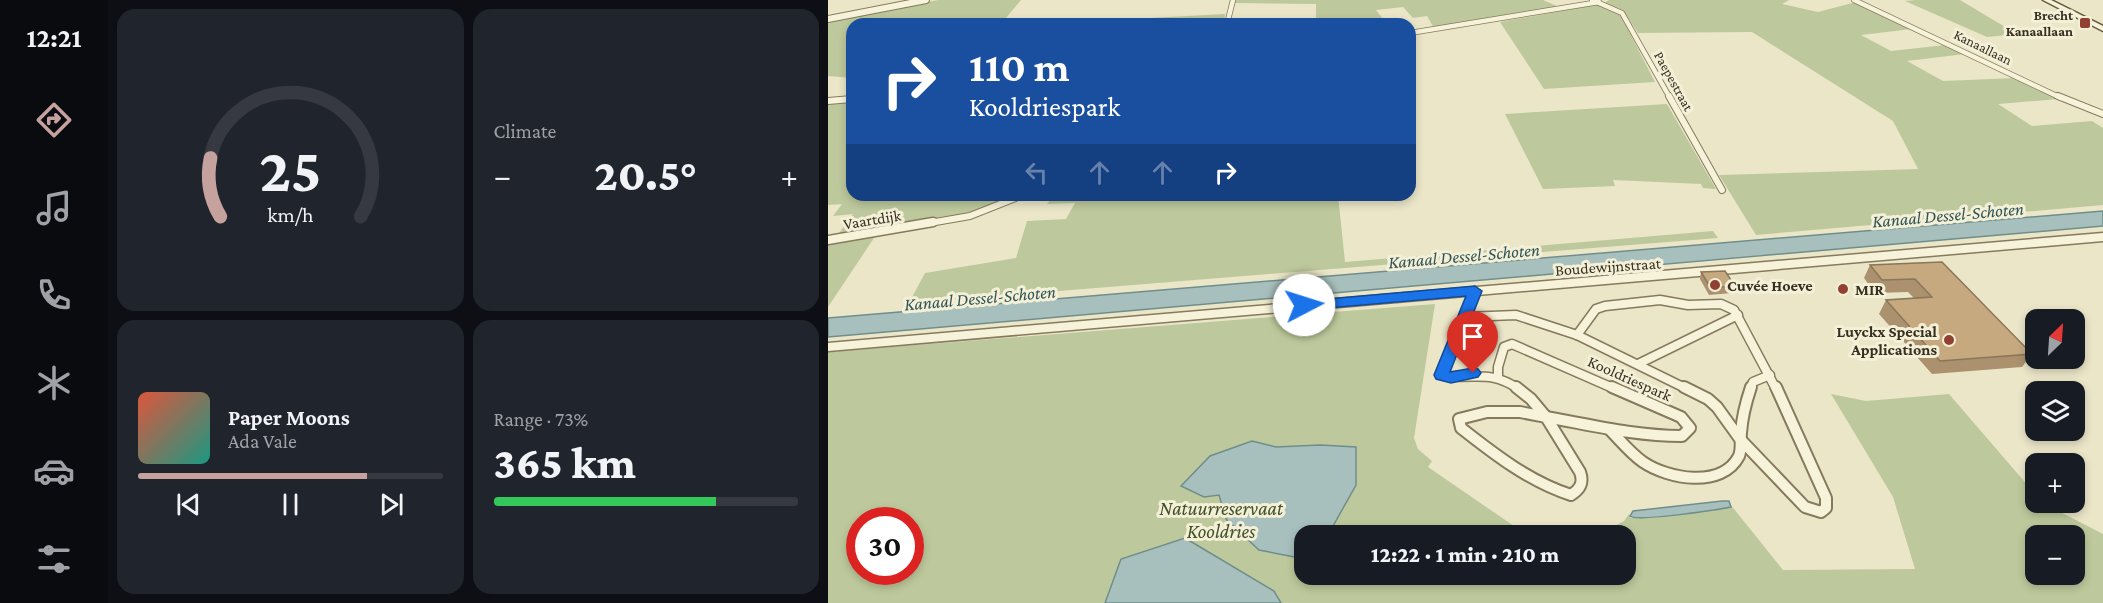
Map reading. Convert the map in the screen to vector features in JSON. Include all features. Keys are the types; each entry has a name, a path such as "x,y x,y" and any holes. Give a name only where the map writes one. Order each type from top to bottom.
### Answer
{"main road":[{"path":"2046,0 2103,29"}],"street":[{"path":"828,19 927,0"},
{"path":"1228,18 1233,0"},
{"name":"Kanaallaan","path":"1854,0 2077,105 2103,114"},
{"path":"1416,32 1598,1"},
{"name":"Paepestraat","path":"1598,1 1622,13 1722,190"},
{"path":"828,101 846,100"},
{"name":"Vaartdijk","path":"828,240 970,216 1008,201"},
{"name":"Boudewijnstraat","path":"828,347 1766,268 2103,237"},
{"name":"Kooldriespark","path":"1475,291 1442,375 1451,378 1473,373 1498,377 1520,390 1544,414 1581,475 1580,489 1571,495 1560,493 1507,461 1461,428 1459,420 1470,414 1544,414 1609,429 1671,436 1682,436 1690,428 1681,417 1512,344 1504,346 1501,353 1498,377"},
{"name":"Kooldriespark","path":"1466,317 1516,315 1577,335 1708,399 1717,407 1740,439 1804,507 1821,512 1826,508 1826,498 1770,375 1738,315 1729,307 1721,304 1688,305 1660,300 1605,306 1596,309 1577,335"},
{"name":"Kooldriespark","path":"1638,364 1738,315"},
{"path":"1609,429 1648,466 1673,475 1693,478 1714,476 1731,468 1741,452 1740,439 1748,390 1753,382 1770,375"}],"green space":[{"path":"938,0 1021,0 1006,18 848,18"},
{"path":"1234,0 1543,0 1559,7 1434,28 1427,16 1413,18 1403,7 1376,10 1382,18 1316,18 1316,4 1234,3"},
{"path":"1609,0 1789,0 1782,4 1818,12 1856,2 1912,29 1861,35 1891,51 1945,45 1965,54 1907,61 1943,81 2015,78 2059,99 1998,104 2032,126 2092,121 2103,128 2103,205 1756,235 1719,175 1918,169 1893,121 1752,32 1638,33 1623,10 1604,3"},
{"path":"1960,0 2017,34 1987,37 1905,1"},
{"path":"1599,4 1620,14 1655,82 1544,89 1500,22"},
{"path":"1225,14 1224,18 1150,18"},
{"path":"846,18 846,78 828,76 828,22"},
{"path":"846,101 846,201 1002,201 973,213 837,236 853,214 833,216 842,204 828,205 828,102"},
{"path":"1667,104 1716,189 1703,188 1701,184 1613,180 1615,186 1543,189 1505,114"},
{"path":"1049,201 1339,201 1345,262 1713,231 1718,238 909,303 925,273 1016,258 1027,221 1066,219 1075,203 1047,204"},
{"path":"876,235 828,307 828,244"},
{"name":"Natuurreservaat Kooldries","path":"1435,304 1414,438 1418,449 1432,461 1428,467 1512,525 1334,525 1356,485 1316,525 1294,525 1294,585 1636,585 1636,525 1616,525 1624,521 1629,514 1631,518 1721,509 1731,507 1730,504 1783,570 1915,569 1893,497 1831,394 1866,401 1949,394 2025,482 2025,513 2062,513 2103,534 2103,603 828,603 828,352"}],"water":[{"path":"2103,211 2103,226 828,337 828,318"},
{"path":"1252,441 1276,447 1320,445 1356,447 1356,485 1334,525 1294,525 1294,557 1259,550 1226,519 1219,495 1204,497 1181,486 1210,456"},
{"path":"1729,501 1731,507 1661,517 1630,516 1633,511"},
{"path":"1185,538 1274,591 1281,603 1105,603 1121,559"}],"building":[{"name":"Luyckx Special Applications","path":"1942,262 2025,347 2025,355 1940,361 1886,300 1932,297 1915,279 1882,280 1870,265"},
{"path":"1725,271 1735,286 1711,288 1701,272"}],"place":[{"name":"Brecht Kanaallaan","path":"2085,23"},
{"name":"Cuvée Hoeve","path":"1715,285"},
{"name":"MIR","path":"1843,289"},
{"name":"Luyckx Special Applications","path":"1949,340"}],"route":[{"path":"1304,305 1475,291 1443,367 1442,375 1451,378 1473,373"}],"water label":[{"name":"Kanaal Dessel-Schoten","path":"1948,215"},
{"name":"Kanaal Dessel-Schoten","path":"1464,256"},
{"name":"Kanaal Dessel-Schoten","path":"980,298"}]}
